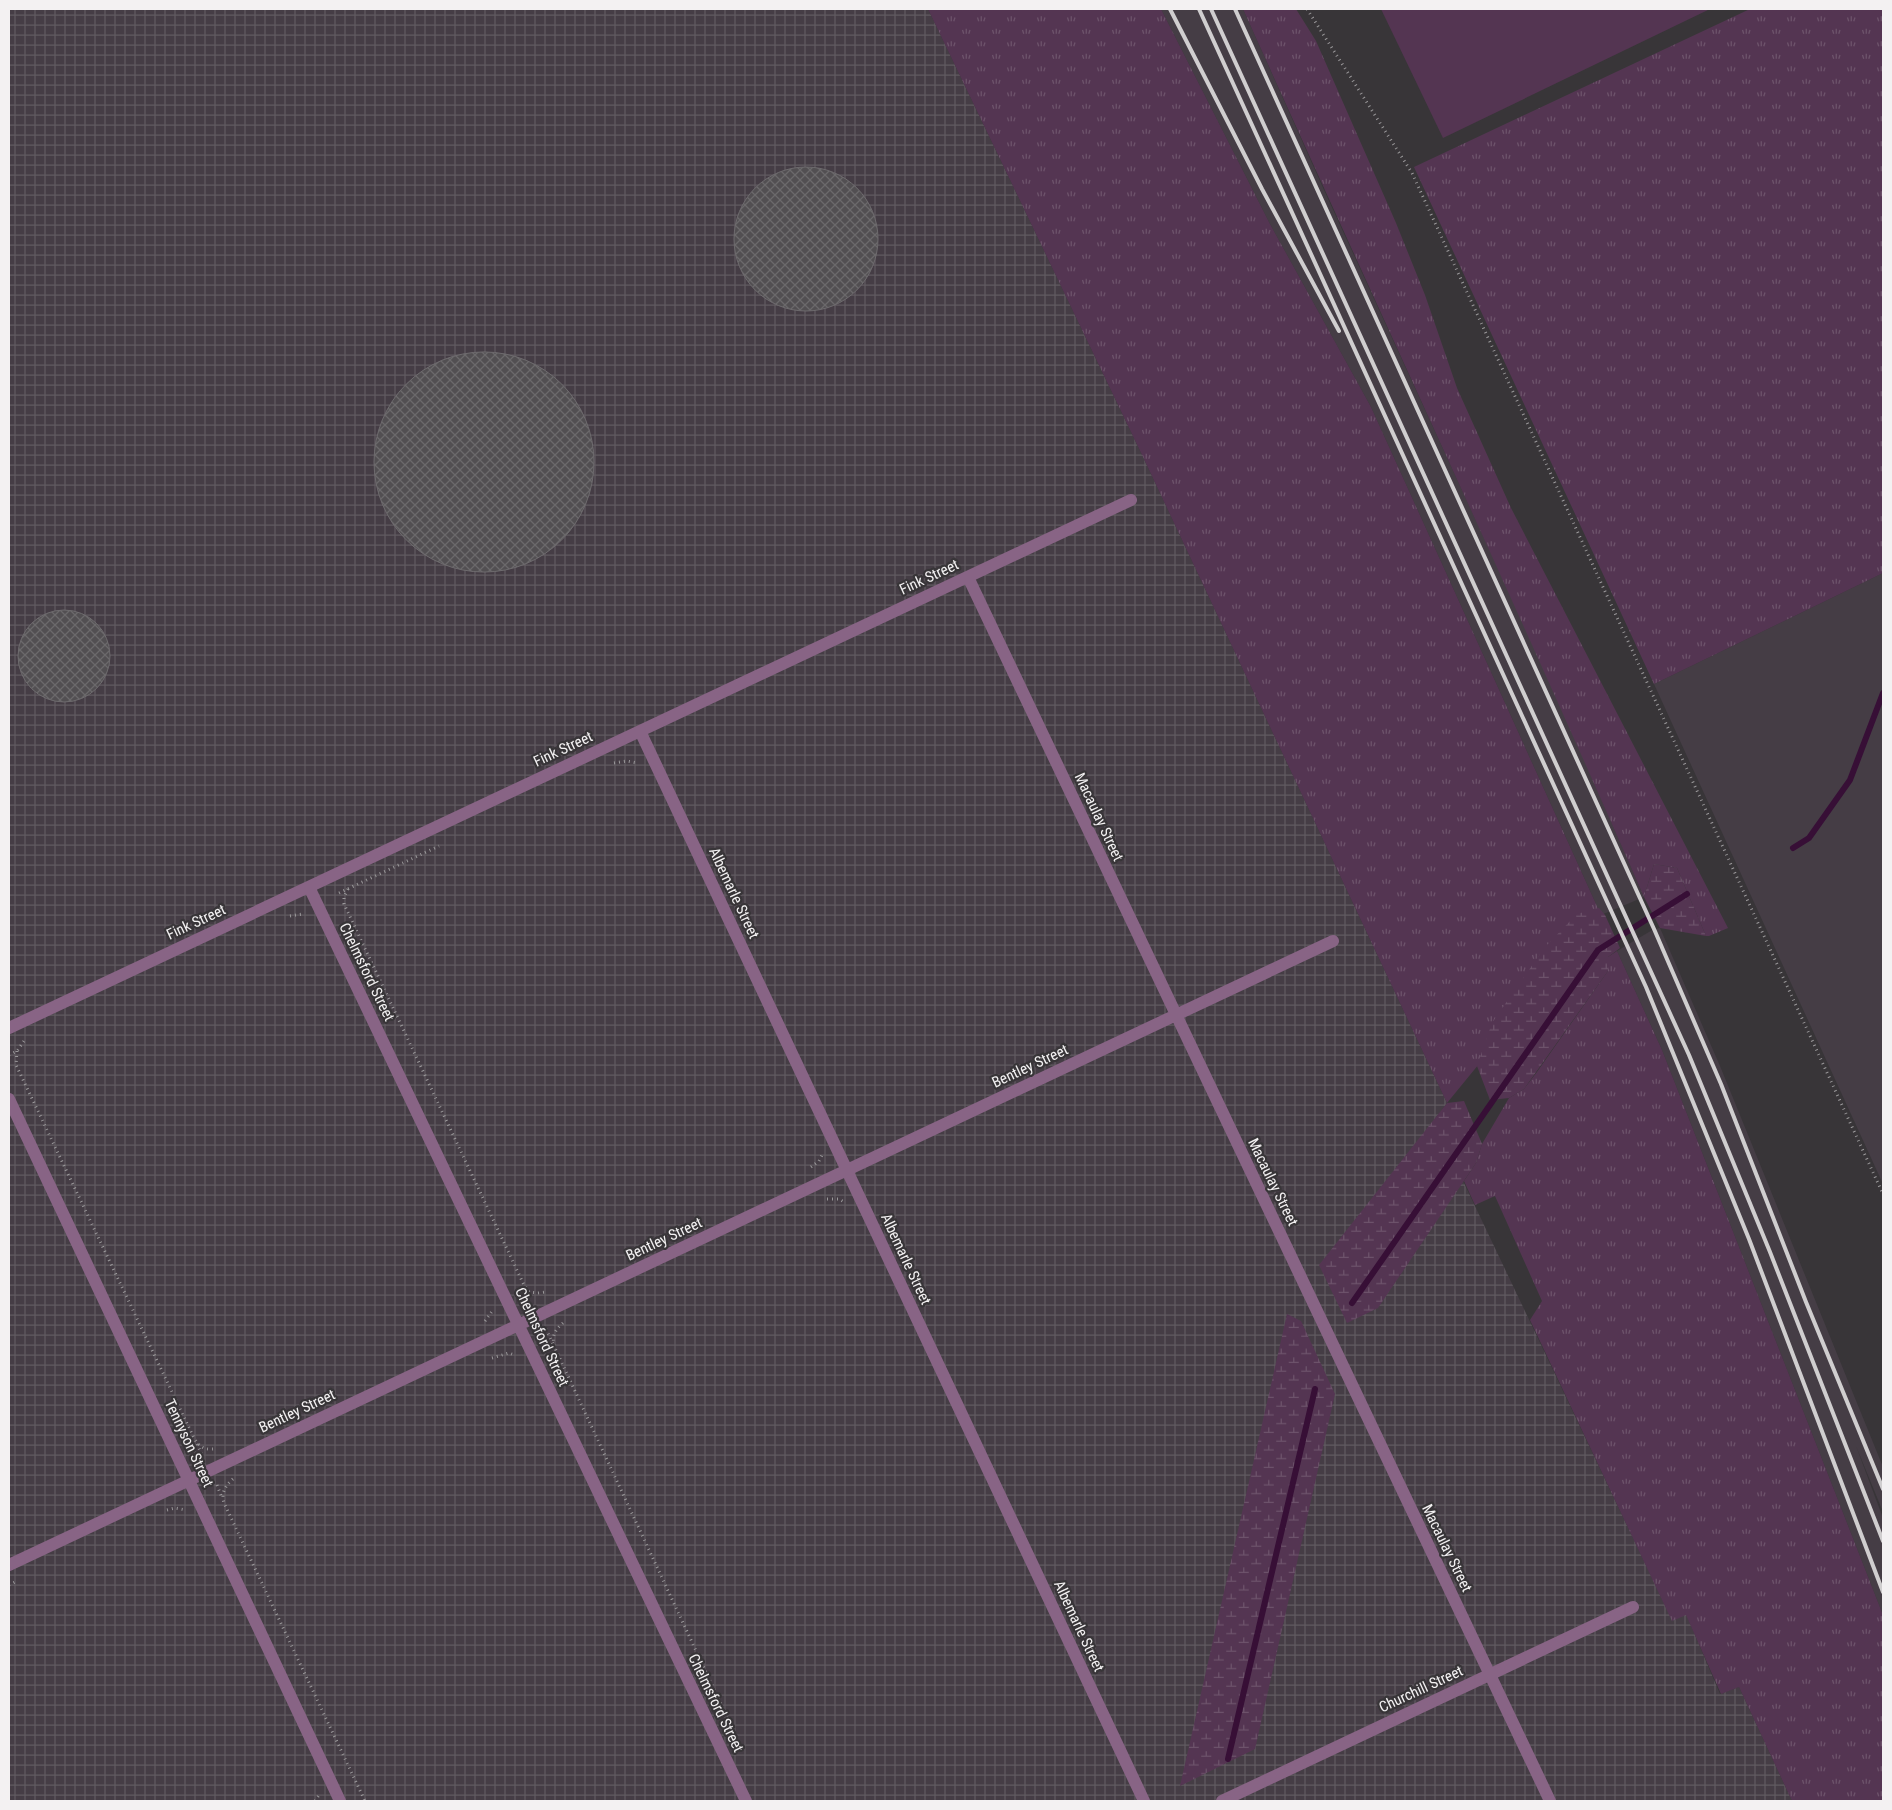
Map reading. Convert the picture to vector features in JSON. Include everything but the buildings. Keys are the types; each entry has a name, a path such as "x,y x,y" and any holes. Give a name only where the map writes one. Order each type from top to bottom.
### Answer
{"street":[{"name":"Fink Street","path":"9,1028 1131,500"},
{"name":"Macaulay Street","path":"968,577 1175,1016 1550,1801"},
{"name":"Albemarle Street","path":"640,731 1144,1801"},
{"name":"Chelmsford Street","path":"308,887 746,1801"},
{"name":"Bentley Street","path":"9,1565 1333,941"},
{"name":"Tennyson Street","path":"9,1099 340,1801"},
{"name":"Churchill Street","path":"1222,1801 1634,1607"}],"path":[{"path":"1307,9 1412,173 1883,1194"},
{"path":"606,766 616,762 627,761 636,762 644,769"},
{"path":"284,919 446,843"},
{"path":"348,889 344,897 344,904 524,1285 529,1292 538,1294 547,1292"},
{"path":"293,915 302,914 310,918"},
{"path":"29,1038 22,1042 17,1051 16,1065 197,1444 203,1448 214,1449"},
{"path":"9,1055 17,1051"},
{"path":"806,1169 819,1161 822,1155 820,1146"},
{"path":"483,1323 493,1311 492,1305"},
{"path":"566,1321 556,1329 552,1338 554,1346 733,1731"},
{"path":"484,1361 500,1354 509,1353 515,1355 521,1362"},
{"path":"242,1475 227,1484 222,1497 224,1503 365,1801"},
{"path":"159,1514 175,1508 188,1512"},
{"path":"9,1585 18,1581"},
{"path":"315,1801 320,1790"}],"shaded area":[{"path":"9,9 928,9 1143,457 1447,1103 1434,1120 1672,1620 1686,1614 1720,1694 1739,1687 1792,1801 9,1801"},
{"path":"1161,9 1243,9 1553,688 1644,897 1601,915 1371,407 1270,224"},
{"path":"1883,573 1883,1184 1654,684"},
{"path":"1660,928 1720,1066 1883,1467 1883,1512 1856,1446 1883,1518 1883,1615 1662,1050 1617,951 1654,929"}],"green space":[{"path":"928,9 1161,9 1270,224 1371,407 1601,915 1447,1103 1143,457"},
{"path":"1243,9 1296,9 1316,41 1396,223 1425,295 1457,388 1511,508 1728,928 1706,936 1677,868 1654,864 1644,897 1545,674"},
{"path":"1381,9 1710,9 1443,138"},
{"path":"1750,9 1883,9 1883,573 1654,684 1414,167"},
{"path":"1654,864 1677,868 1706,936 1660,928 1644,897"},
{"path":"1599,908 1605,915 1620,948 1608,957 1608,971 1524,1089 1509,1098 1490,1100 1477,1066 1492,1023 1545,947 1577,914"},
{"path":"1617,951 1662,1050 1883,1615 1883,1801 1792,1801 1739,1687 1721,1694 1686,1615 1672,1621 1530,1320 1542,1301 1495,1196 1475,1205 1464,1181 1476,1163 1482,1144 1509,1098 1524,1089 1537,1072 1608,971 1608,957"},
{"path":"1464,1101 1482,1144 1476,1163 1378,1308 1347,1323 1319,1265 1447,1103"},
{"path":"1287,1314 1301,1321 1335,1394 1255,1749 1180,1786"}],"waterway":[{"path":"1793,848 1809,838 1850,780 1883,693"},
{"path":"1352,1303 1598,950 1687,894"},
{"path":"1228,1759 1315,1389"}],"railway":[{"path":"1170,9 1262,189 1339,331"},
{"path":"1199,9 1646,987 1749,1239 1883,1592"},
{"path":"1211,9 1689,1055 1770,1252 1883,1541"},
{"path":"1235,9 1654,929 1721,1084 1806,1302 1883,1489"}]}
